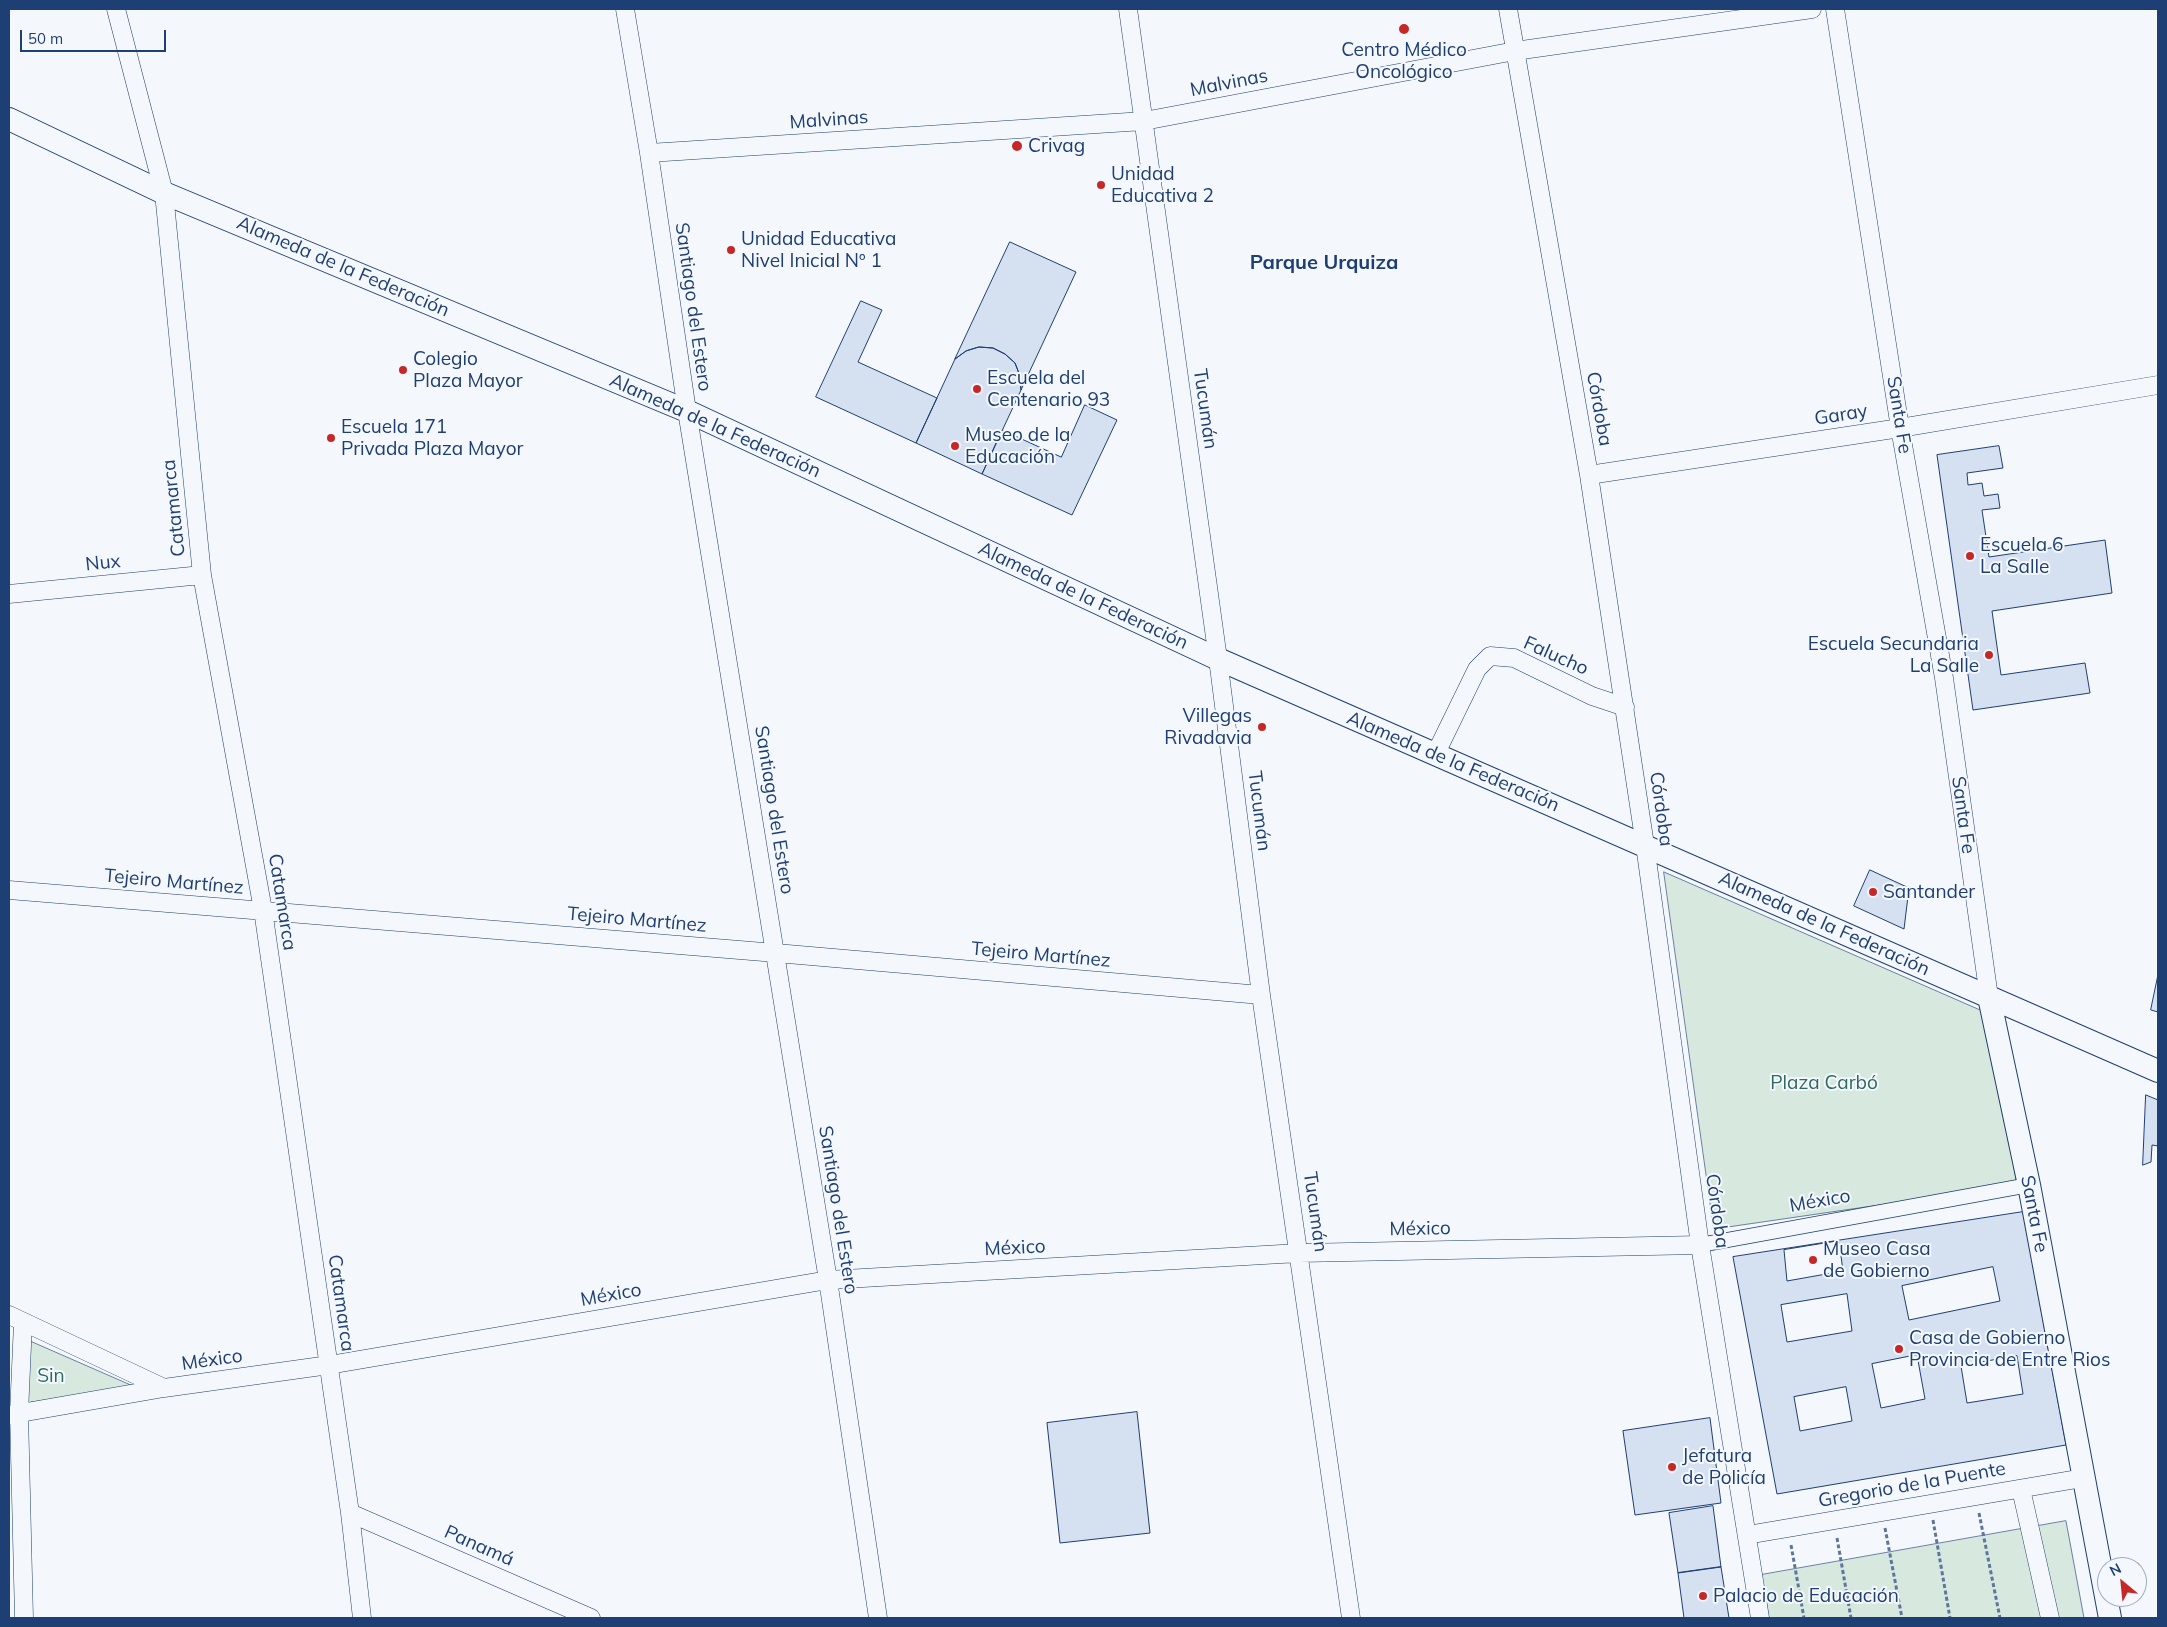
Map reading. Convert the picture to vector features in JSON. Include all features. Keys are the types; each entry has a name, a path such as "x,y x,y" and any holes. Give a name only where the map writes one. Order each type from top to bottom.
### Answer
{"street":[{"name":"Catamarca","path":"116,9 164,193 202,575 263,910 350,1513 362,1618"},
{"name":"Santiago del Estero","path":"625,9 649,153 687,411 828,1280 878,1618"},
{"name":"Tucumán","path":"1128,9 1218,659 1262,995 1351,1618"},
{"name":"Córdoba","path":"1508,9 1588,475 1625,707 1700,1245 1760,1618"},
{"name":"Malvinas","path":"649,153 1144,121 1515,51 1812,9"},
{"name":"Santa Fe","path":"1835,9 1900,428 1944,678 1989,997 2029,1184 2110,1618"},
{"name":"Alameda de la Federación","path":"9,119 164,193 687,411 1218,659 2158,1071"},
{"name":"Garay","path":"1588,475 1900,428 2158,385"},
{"name":"Nux","path":"9,594 202,575"},
{"name":"Falucho","path":"1435,755 1477,669 1490,656 1514,658 1592,696 1625,707"},
{"name":"Tejeiro Martínez","path":"9,890 1262,995"},
{"name":"México","path":"14,1414 164,1388 329,1365 828,1280 1299,1253 1700,1245 2029,1184"},
{"path":"24,1618 14,1414 16,1319 164,1388"},
{"name":"Gregorio de la Puente","path":"1747,1535 2083,1478"},
{"path":"2020,1489 2050,1618"},
{"name":"Panamá","path":"350,1513 591,1618"}],"path":[{"path":"1976,1496 2000,1618"},
{"path":"1930,1504 1950,1618"},
{"path":"1882,1512 1902,1618"},
{"path":"1834,1520 1851,1618"},
{"path":"1788,1528 1804,1618"}],"green space":[{"name":"Plaza Carbó","path":"1664,872 1987,1013 2017,1185 1714,1229"},
{"name":"Sin","path":"30,1341 133,1386 27,1403"},
{"path":"2066,1521 2084,1618 1769,1618 1761,1575"}],"building":[{"path":"1010,242 1076,272 1021,390 1020,376 1015,363 1005,354 993,348 979,347 966,351 955,359"},
{"path":"861,301 882,310 858,362 937,398 916,443 816,397"},
{"path":"979,347 993,348 1005,354 1015,363 1020,376 1021,390 982,474 916,443 955,359 966,351"},
{"path":"1085,405 1117,420 1072,515 982,474 1002,430 1061,457"},
{"path":"1999,446 2003,468 1967,473 1968,485 1982,483 1984,496 1998,494 2000,508 1982,510 1989,557 2105,540 2112,593 1992,611 2001,675 2085,663 2090,693 1973,710 1937,455"},
{"path":"1870,870 1909,888 1904,929 1854,906"},
{"path":"2158,975 2158,1012 2151,1010"},
{"path":"2146,1095 2158,1100 2158,1146 2152,1145 2151,1162 2143,1165"},
{"name":"Casa de Gobierno Provincia de Entre Rios","path":"2023,1212 2066,1445 1777,1494 1733,1257","holes":["1993,1267 2000,1301 1909,1320 1902,1286","1847,1294 1852,1331 1787,1342 1781,1305","1917,1355 1925,1399 1881,1408 1872,1364","2017,1356 2023,1394 1967,1403 1961,1366","1846,1387 1852,1421 1800,1431 1794,1397"]},
{"name":"Museo Casa de Gobierno","path":"1839,1241 1843,1271 1787,1281 1784,1250"},
{"path":"1137,1412 1150,1533 1060,1543 1047,1423"},
{"name":"Jefatura de Policía","path":"1710,1418 1721,1503 1635,1515 1623,1431"},
{"path":"1713,1506 1721,1567 1678,1573 1669,1513"},
{"name":"Palacio de Educación","path":"1721,1567 1729,1618 1684,1618 1678,1573"}],"place":[{"name":"Centro Médico Oncológico","path":"1404,29"},
{"name":"Crivag","path":"1017,146"},
{"name":"Unidad Educativa 2","path":"1101,185"},
{"name":"Unidad Educativa Nivel Inicial Nº 1","path":"731,250"},
{"name":"Colegio Plaza Mayor","path":"403,370"},
{"name":"Escuela del Centenario 93","path":"977,389"},
{"name":"Escuela 171 Privada Plaza Mayor","path":"331,438"},
{"name":"Museo de la Educación","path":"955,446"},
{"name":"Escuela 6 La Salle","path":"1970,556"},
{"name":"Escuela Secundaria La Salle","path":"1989,655"},
{"name":"Villegas Rivadavia","path":"1262,727"},
{"name":"Santander","path":"1873,892"},
{"name":"Museo Casa de Gobierno","path":"1813,1260"},
{"name":"Casa de Gobierno Provincia de Entre Rios","path":"1899,1349"},
{"name":"Jefatura de Policía","path":"1672,1467"},
{"name":"Palacio de Educación","path":"1703,1596"}],"district":[{"name":"Parque Urquiza","path":"1324,263"}]}
